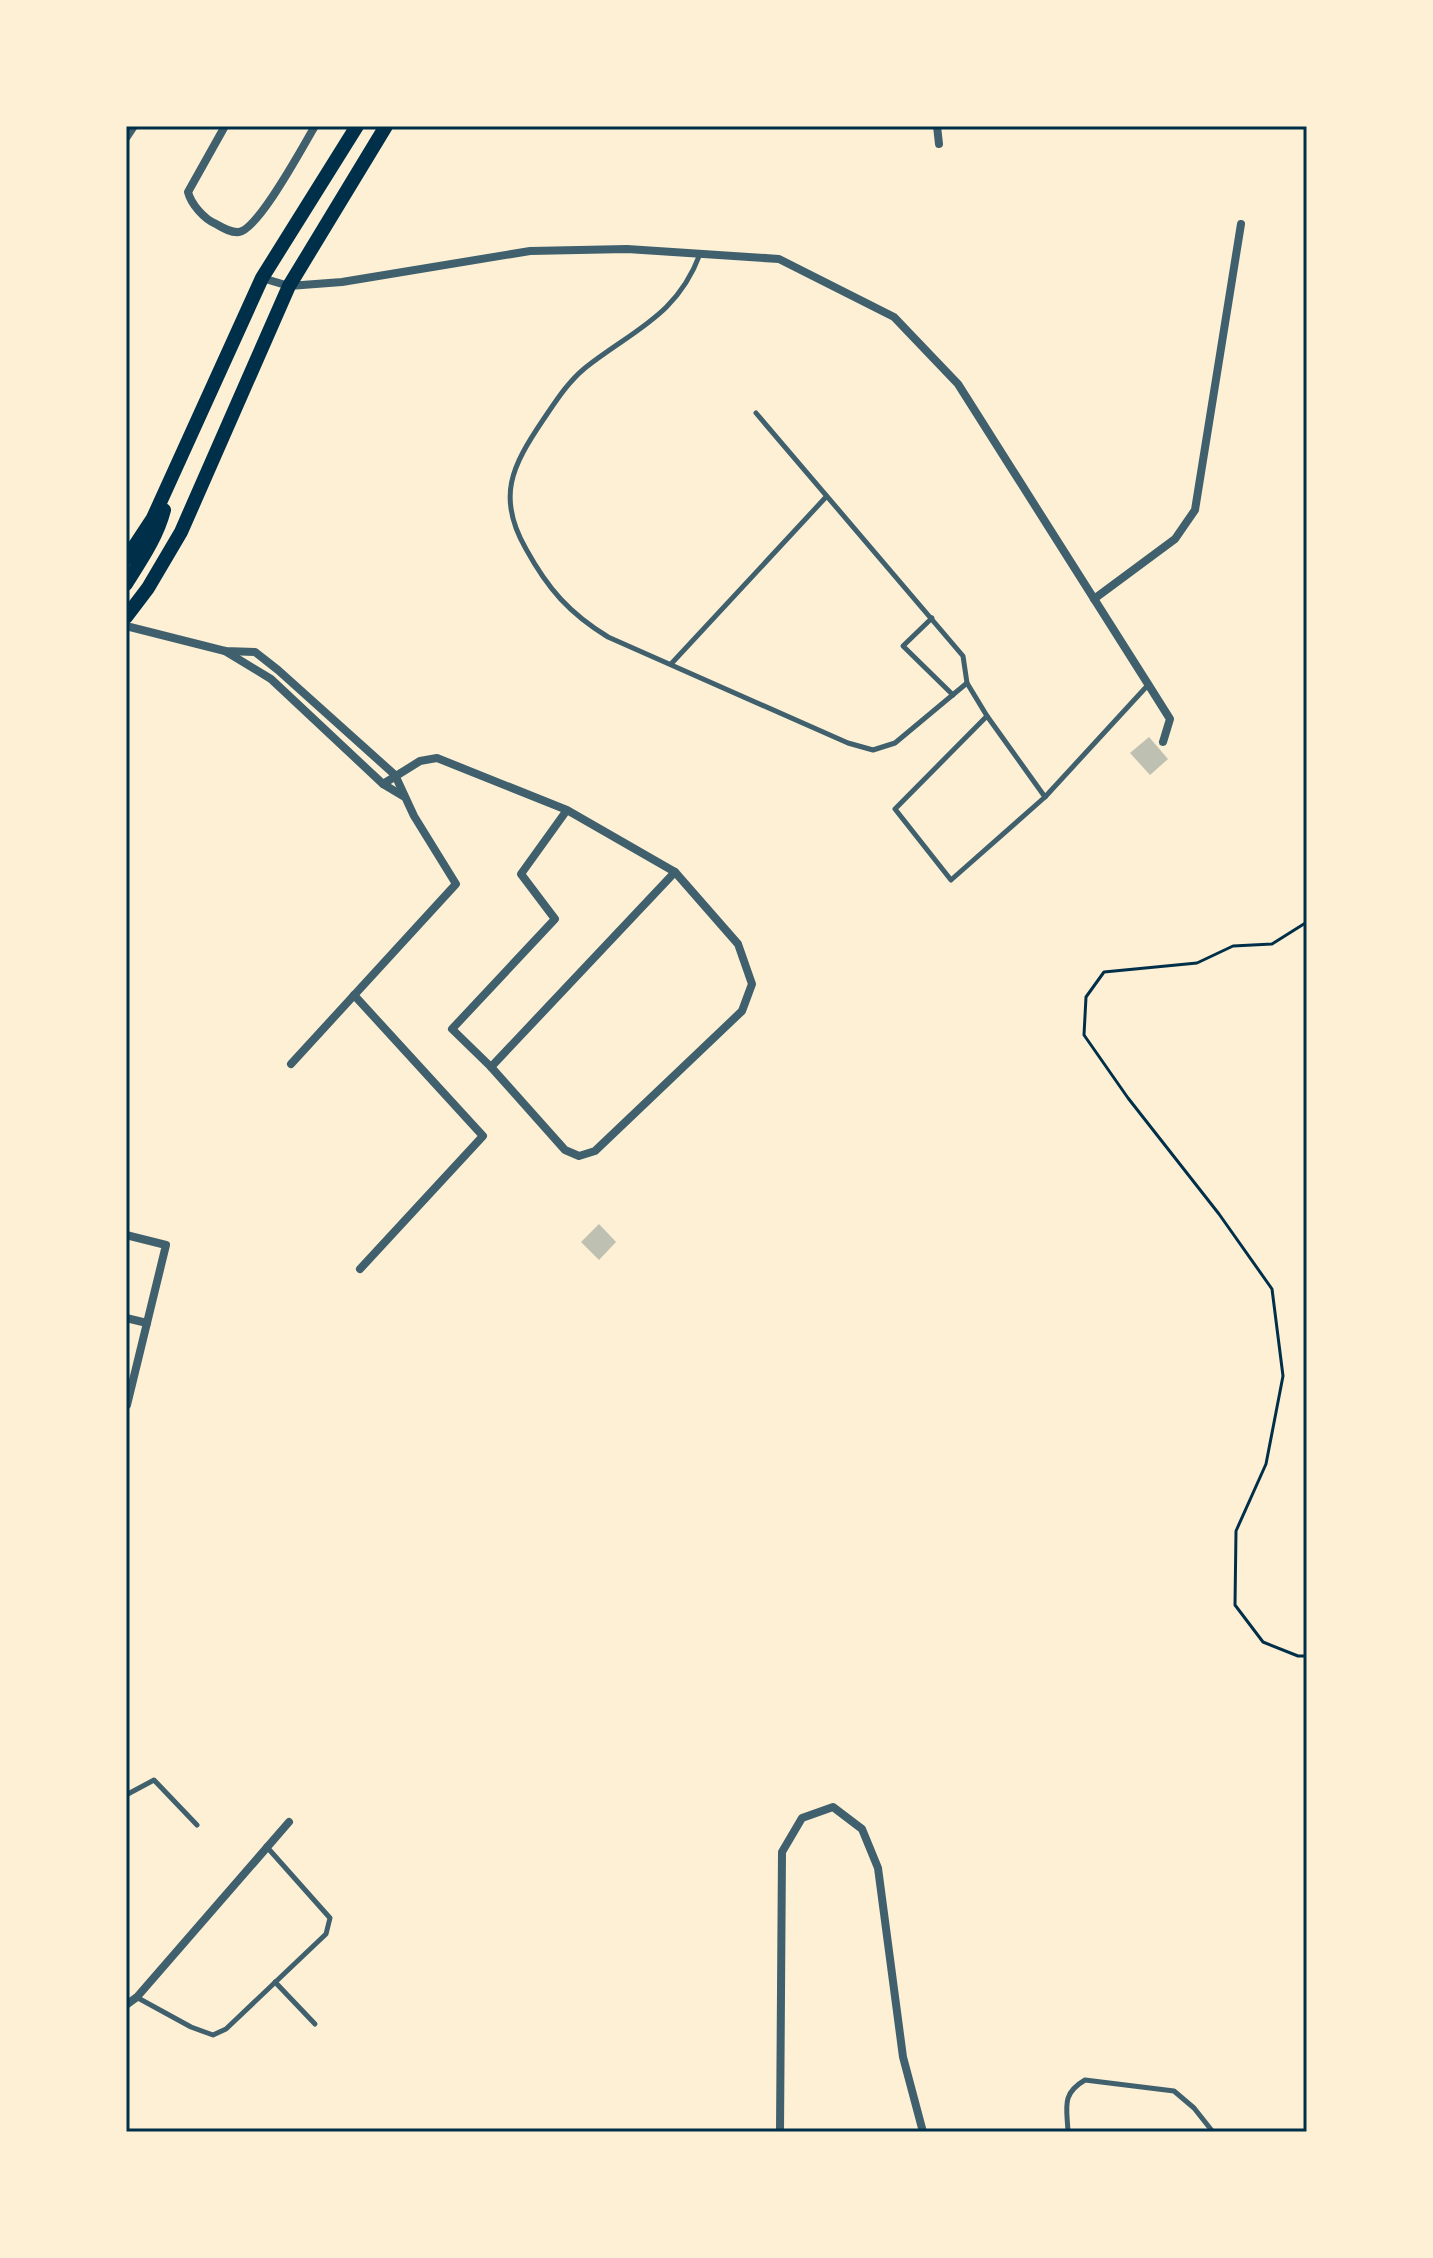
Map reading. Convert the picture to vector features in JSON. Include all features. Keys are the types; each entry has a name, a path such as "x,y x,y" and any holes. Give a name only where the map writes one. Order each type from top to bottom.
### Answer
{"main road":[{"path":"126,559 153,518 262,278 357,126"},
{"path":"126,617 148,588 181,532 289,286 386,126"},
{"path":"126,584 161,523 173,474"}],"street":[{"path":"126,138 134,126"},
{"path":"225,126 188,192 190,202 211,222 229,231 239,232 255,224 315,126"},
{"path":"937,126 939,144"},
{"path":"1094,599 1175,539 1195,510 1241,224"},
{"path":"262,278 289,286 342,282 530,251 627,249 779,259 894,317 958,384 1148,684 1170,719 1163,742"},
{"path":"126,626 225,651 255,652 267,661 395,775 403,796 456,884 291,1064"},
{"path":"225,651 271,679 383,784 403,796"},
{"path":"383,784 420,761 437,758 567,810 675,872 738,944 752,984 742,1011 595,1151 579,1156 565,1150 491,1067 452,1029 555,919 521,874 567,810"},
{"path":"491,1067 675,872"},
{"path":"354,995 483,1136 360,1269"},
{"path":"126,1235 166,1245 127,1405"},
{"path":"126,1318 147,1323"},
{"path":"780,2132 782,1852 802,1818 833,1807 862,1829 878,1868 903,2057 923,2132"},
{"path":"126,2005 137,1997 289,1822"}],"lane":[{"path":"700,254 680,294 663,312 583,370 564,388 519,459 509,496 511,518 546,584 585,623 608,637 848,743 873,750 895,743 967,683"},
{"path":"756,413 963,656 967,683 1045,797"},
{"path":"671,664 826,497"},
{"path":"932,618 903,646 953,695"},
{"path":"987,716 895,809 951,880 1045,797 1148,684"},
{"path":"126,1795 154,1780 197,1825"},
{"path":"137,1997 191,2027 213,2035 226,2029 326,1934 330,1918 266,1846"},
{"path":"275,1982 315,2024"},
{"path":"1068,2132 1066,2100 1072,2087 1085,2080 1174,2091 1194,2108 1213,2132"}],"path":[{"path":"1307,922 1272,944 1233,946 1197,963 1104,972 1086,997 1084,1035 1272,1289 1283,1376 1266,1464 1236,1531 1235,1605 1263,1642 1298,1656 1307,1656"}],"building":[{"path":"1149,737 1168,759 1150,775 1130,753"},
{"path":"599,1224 616,1242 599,1260 581,1242"}]}
